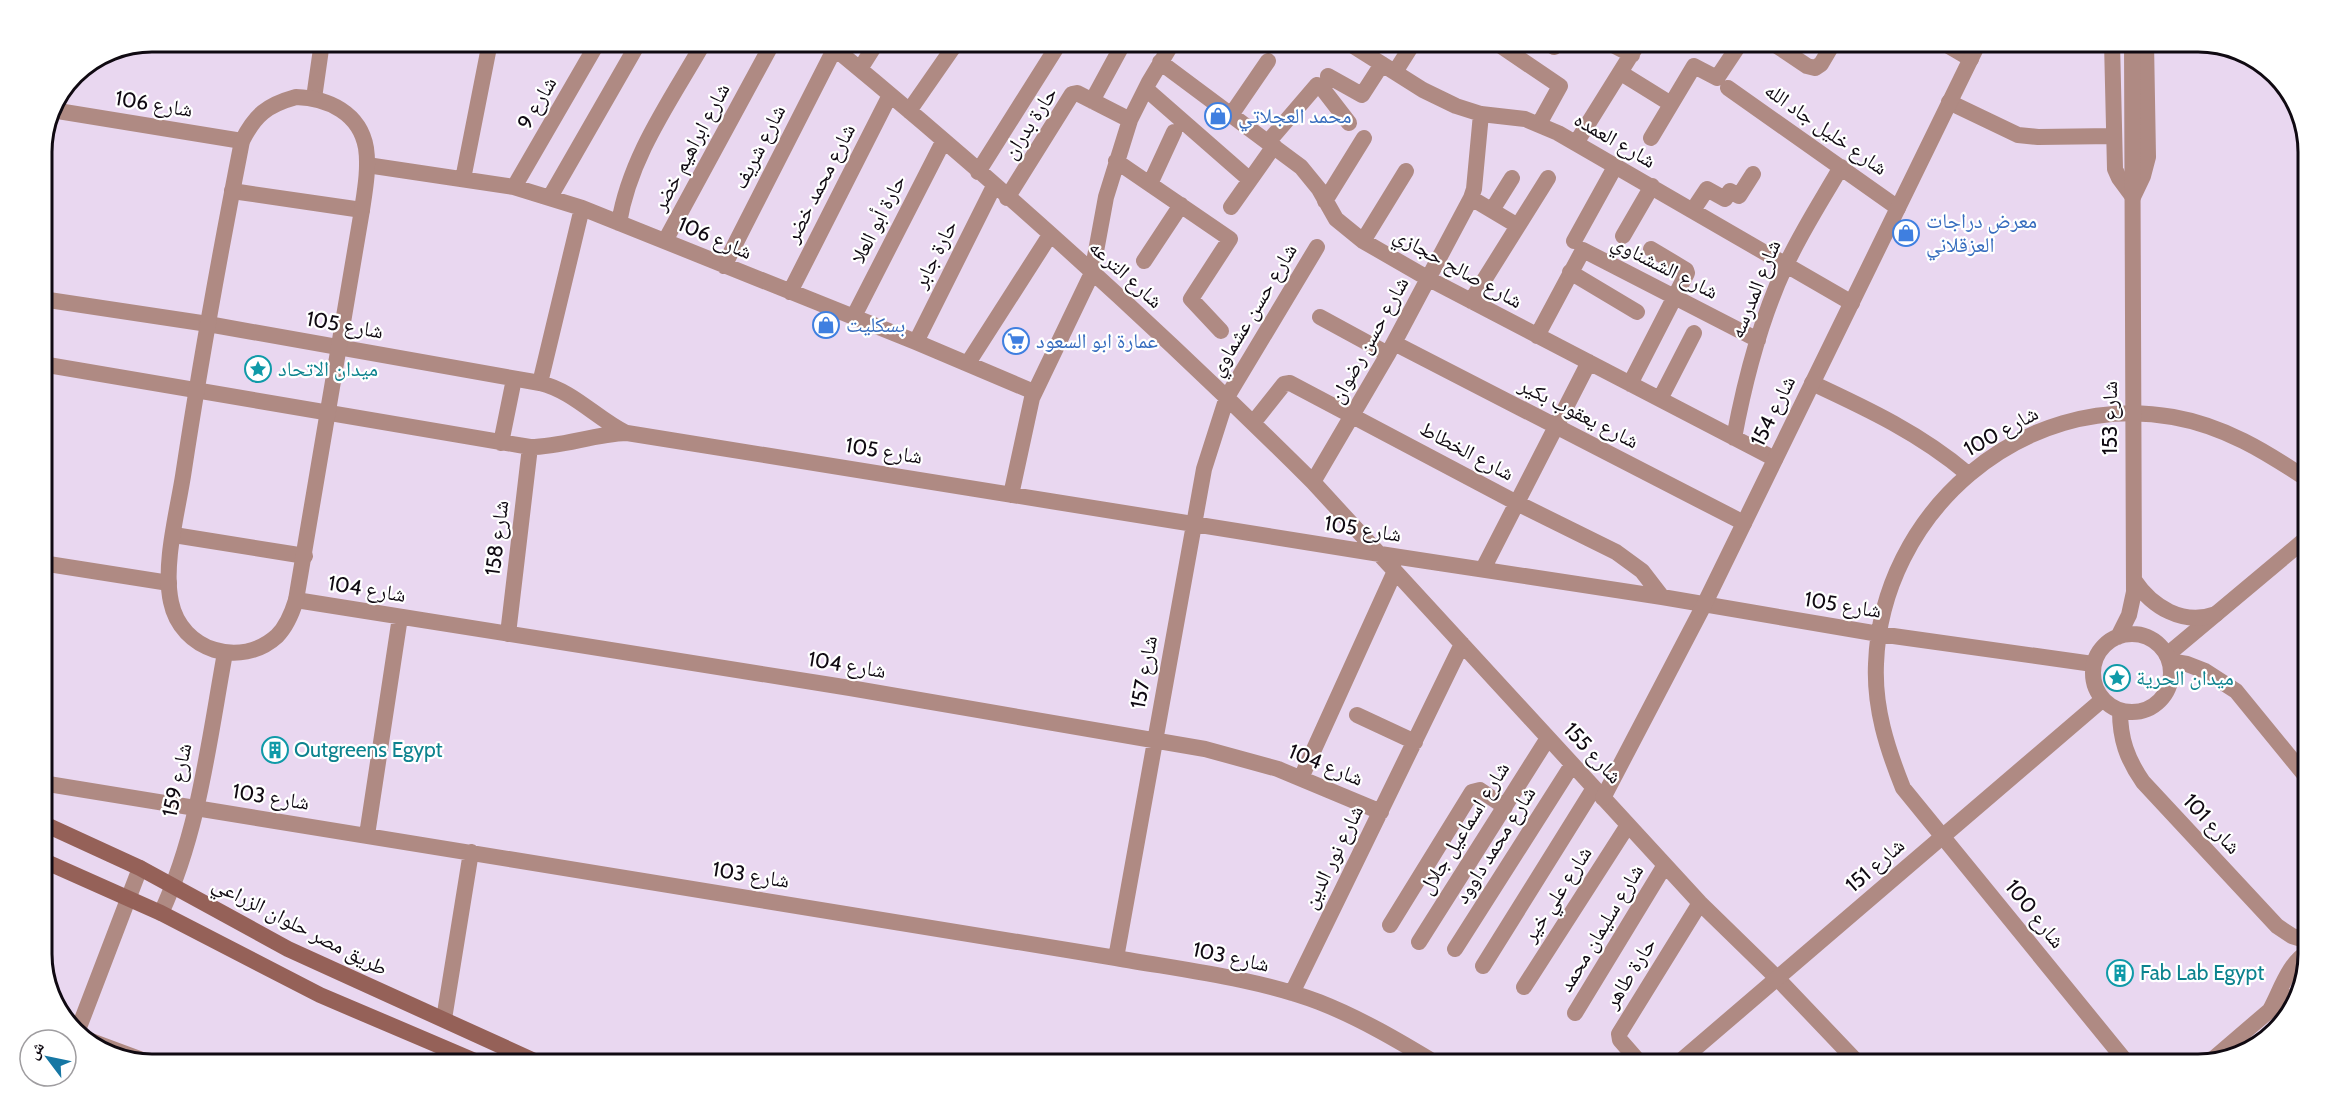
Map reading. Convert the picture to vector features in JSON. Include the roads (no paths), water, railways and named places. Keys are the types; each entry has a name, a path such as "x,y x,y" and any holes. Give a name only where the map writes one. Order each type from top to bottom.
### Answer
{"main road":[{"name":"طريق مصر حلوان الزراعي","path":"53,828 140,868 288,949 519,1054"},
{"path":"53,865 161,913 320,995 459,1054"}],"street":[{"path":"314,98 321,52"},
{"path":"463,179 488,52"},
{"name":"شارع 9","path":"514,187 592,52"},
{"path":"550,197 633,52"},
{"path":"619,223 627,188 639,155 698,52"},
{"name":"شارع ابراهيم خضر","path":"665,241 768,52"},
{"name":"شارع شريف","path":"724,266 828,52"},
{"name":"شارع الترعه","path":"839,52 1050,235 1227,397 1380,554"},
{"path":"860,69 871,52"},
{"path":"909,111 950,52"},
{"path":"978,172 1054,52"},
{"path":"1092,101 1119,52"},
{"path":"1011,495 1034,392 1092,273 1098,235 1116,160 1130,120 1163,52"},
{"name":"شارع صالح حجازي","path":"1167,52 1231,115 1311,177 1336,219 1363,241 1429,279 1775,459"},
{"name":"شارع العمده","path":"1363,52 1439,98 1462,108 1482,114 1510,116 1539,124 1616,165 1852,303"},
{"path":"1329,76 1362,95 1402,52"},
{"path":"1510,52 1560,86 1539,124"},
{"path":"1576,143 1634,52"},
{"path":"1651,138 1694,66 1717,78 1734,52"},
{"path":"1785,52 1807,66 1815,68 1821,64 1828,52"},
{"path":"1959,52 1971,59"},
{"name":"شارع 154","path":"1483,966 1598,793 1704,605 1974,52"},
{"path":"2112,52 2115,169 2119,178 2133,195"},
{"path":"2132,52 2133,195"},
{"name":"شارع 153","path":"2118,637 2133,604 2133,195 2143,176 2148,157 2146,52"},
{"path":"1231,115 1268,62"},
{"path":"1621,73 1671,104"},
{"path":"1231,207 1271,144 1317,85 1322,88 1349,123"},
{"name":"شارع خليل جاد الله","path":"1728,88 1898,208"},
{"path":"1146,89 1250,180"},
{"name":"حارة بدران","path":"1008,198 1071,95 1077,93 1130,120"},
{"name":"شارع محمد خضر","path":"790,292 890,95"},
{"path":"296,97 314,98 332,104 347,114 359,129 366,147 367,165 362,210 296,600 290,619 278,635 263,646 244,653 225,653 206,648 190,637 178,621 171,603 169,583 174,535 196,391 242,141 250,125 263,111 278,102 296,97"},
{"path":"1949,102 2018,135 2114,136"},
{"name":"شارع 106","path":"61,112 242,141"},
{"name":"شارع حسن رضوان","path":"1313,483 1391,349 1471,198 1474,189 1482,114"},
{"path":"1150,184 1174,132"},
{"path":"1325,201 1364,138"},
{"name":"حارة أبو العلا","path":"854,316 943,142"},
{"path":"1116,160 1229,238 1191,299 1221,332"},
{"name":"شارع 106","path":"367,165 514,187 550,197 854,316 1034,392"},
{"path":"1537,336 1581,251 1579,246 1616,165"},
{"name":"شارع المدرسه","path":"1734,438 1744,388 1758,340 1786,265 1841,166"},
{"path":"1363,241 1406,171"},
{"path":"1693,210 1707,189 1725,199 1731,191 1739,196 1753,174"},
{"path":"1492,210 1512,178"},
{"path":"1471,301 1548,178"},
{"name":"حارة جابر","path":"916,342 994,186"},
{"path":"1623,236 1652,186"},
{"path":"232,191 362,210"},
{"path":"1471,198 1518,226"},
{"path":"1144,261 1181,205"},
{"path":"540,383 582,208"},
{"path":"968,363 1050,235"},
{"name":"شارع الششناوي","path":"1579,246 1758,340"},
{"name":"شارع حسن عشماوي","path":"1227,397 1317,247"},
{"path":"1630,384 1686,271 1651,249"},
{"path":"1570,272 1637,312"},
{"name":"شارع 105","path":"53,301 208,324 540,383 561,390 602,420 627,433"},
{"name":"شارع يعقوب بكير","path":"1320,317 1556,427 1744,523"},
{"path":"1660,399 1694,333"},
{"path":"1483,569 1589,363"},
{"name":"شارع 105","path":"53,366 530,447 560,445 598,435 627,433 1662,597 1879,634 2094,664"},
{"path":"501,443 514,379"},
{"name":"شارع الخطاط","path":"1253,423 1288,383 1630,561 1642,571 1662,597"},
{"path":"1812,383 1909,430 1968,474"},
{"name":"شارع 157","path":"1116,958 1192,524 1204,469 1227,397"},
{"name":"شارع 100","path":"2120,1054 1904,788 1891,759 1882,728 1877,697 1876,665 1879,634 1892,584 1909,546 1926,520 1945,496 1968,474 1997,453 2028,436 2062,424 2097,417 2132,414 2171,417 2210,426 2246,440 2297,473"},
{"name":"شارع 158","path":"508,634 530,447"},
{"path":"174,535 305,556"},
{"path":"2168,658 2216,614 2297,546"},
{"name":"شارع 155","path":"1380,554 1700,903 1777,978"},
{"path":"53,565 169,583"},
{"path":"1301,778 1395,571"},
{"path":"2134,580 2152,601 2176,615 2204,618 2216,614"},
{"name":"شارع 104","path":"296,600 894,695 1230,754 1301,778 1381,812"},
{"path":"367,835 400,617"},
{"path":"2136,634 2146,636 2161,647 2168,658 2171,673 2169,685 2164,696 2155,705 2144,711 2132,713 2120,711 2102,700 2094,683 2094,664 2102,647 2118,637 2136,634"},
{"name":"شارع نور الدين","path":"1292,993 1462,644"},
{"name":"شارع 159","path":"161,913 174,886 196,808 225,653"},
{"path":"2168,658 2205,670 2236,691 2298,766"},
{"name":"شارع 151","path":"1689,1054 2102,700"},
{"name":"شارع 101","path":"2120,711 2120,730 2124,749 2143,782 2277,926 2298,937"},
{"path":"1357,714 1415,742"},
{"name":"شارع اسماعيل جلال","path":"1419,942 1548,738"},
{"name":"شارع محمد داوود","path":"1455,949 1572,765"},
{"name":"شارع 103","path":"53,785 1116,958 1262,985 1344,1012 1419,1054"},
{"path":"1390,925 1472,792 1480,790 1505,807"},
{"name":"شارع علي خير","path":"1524,987 1628,825"},
{"path":"444,1019 471,852"},
{"name":"شارع سليمان محمد","path":"1575,1013 1665,865"},
{"path":"81,1023 140,868"},
{"name":"حارة طاهر","path":"1632,1054 1620,1040 1619,1034 1700,903"},
{"path":"2269,1011 2297,961"},
{"path":"1777,978 1849,1054"},
{"path":"2224,1049 2269,1011 2285,1001"}],"place":[{"name":"محمد العجلاتي","path":"1218,116"},
{"name":"معرض دراجات العزقلاني","path":"1906,233"},
{"name":"بسكليت","path":"826,325"},
{"name":"عمارة ابو السعود","path":"1016,341"},
{"name":"ميدان الاتحاد","path":"258,369"},
{"name":"ميدان الحرية","path":"2117,678"},
{"name":"Outgreens Egypt","path":"275,750"},
{"name":"Fab Lab Egypt","path":"2120,973"}]}
